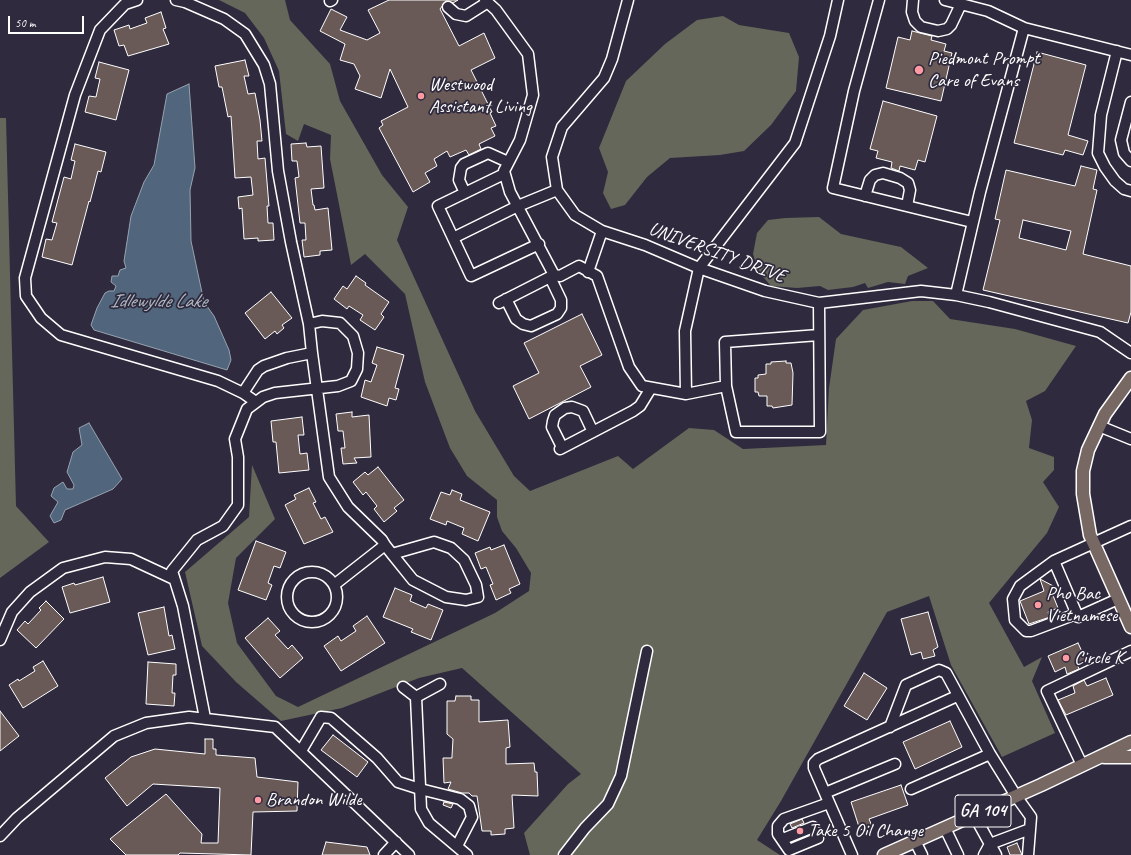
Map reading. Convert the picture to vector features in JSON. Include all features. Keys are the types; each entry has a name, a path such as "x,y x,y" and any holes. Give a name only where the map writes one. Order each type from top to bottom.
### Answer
{"main road":[{"path":"1131,378 1105,414 1088,450 1083,471 1083,494 1090,535 1131,627"},
{"name":"GA 104","path":"884,855 1016,796 1131,742"},
{"path":"1101,756 1131,757"}],"street":[{"path":"137,0 125,4 100,30 78,88 25,278 26,296 41,318 60,335 218,381 243,393 256,402"},
{"path":"176,0 185,2 224,19 245,34 264,65 270,84 279,178 309,324 329,477 348,507 386,545 392,554 413,580 446,597 466,600 478,597 476,585 464,560 451,548 434,542 392,554"},
{"name":"UNIVERSITY DRIVE","path":"628,0 612,59 604,78 562,127 552,157 553,174 557,190 575,215 602,231 645,245 699,268 765,291 819,303 921,291 956,295 1100,332 1131,353"},
{"path":"686,394 685,331 699,268 795,143 830,36 838,0"},
{"path":"879,0 854,91 833,188 972,222"},
{"path":"913,0 912,12 915,21 921,27 938,31 947,29 951,26 961,4"},
{"path":"945,0 988,11 1024,28 1131,55"},
{"path":"448,6 456,14 466,16 487,1 496,10 528,54 532,94 520,140 508,162 504,174 510,192 539,244 552,276 562,300 561,308 557,314 531,326 523,324 516,319 503,301 552,276 560,276 578,266 597,276 629,367 642,386 686,394 726,386"},
{"path":"956,295 972,222 1024,28"},
{"path":"1117,51 1101,115 1098,137 1098,153 1105,167 1115,181 1124,189 1131,191"},
{"path":"1131,102 1121,140 1124,153 1131,161"},
{"path":"465,193 459,180 461,168 464,164 488,153 508,162"},
{"path":"865,196 872,178 883,173 900,178 908,183 910,190 907,206"},
{"path":"504,174 438,206 471,276 539,244"},
{"path":"453,238 518,206 557,190"},
{"path":"588,272 602,231"},
{"path":"819,303 820,432 736,432 726,386 724,342 819,335"},
{"path":"205,718 183,606 172,571 180,558 197,540 223,526 238,505 238,457 234,439 247,410 263,397 276,393 338,386 351,381 357,368 358,353 353,336 340,323 322,321 309,324"},
{"path":"243,393 258,370 264,366 286,358 312,353"},
{"path":"593,432 583,411 572,407 565,408 555,415 552,421 552,427 561,448 593,432 640,406 651,388"},
{"path":"1099,426 1131,440"},
{"path":"1078,617 1076,614 1031,632 1026,631 1015,620 1013,599 1020,586 1054,561 1131,526"},
{"path":"334,585 386,545"},
{"path":"0,640 12,612 30,592 63,568 105,557 131,559 174,579"},
{"path":"1054,561 1078,617"},
{"path":"314,572 322,574 329,578 334,585 337,593 336,602 328,616 313,622 301,620 291,612 286,596 292,581 298,575 314,572"},
{"path":"1078,617 1118,599"},
{"path":"564,855 585,828 608,804 621,776 647,651"},
{"path":"1082,765 1047,691 1131,651"},
{"path":"890,727 906,685 938,670 946,673 957,696 990,754 1031,817 1028,855"},
{"path":"416,697 440,684"},
{"path":"403,688 416,697"},
{"path":"852,855 814,768 814,763 818,759 957,696"},
{"path":"416,697 422,809 429,824 466,855"},
{"path":"0,836 17,818 114,736 146,723 189,717 275,727 409,855"},
{"path":"301,751 321,717 331,718 377,758 398,782 420,790 460,799 469,806 472,817 456,846"},
{"path":"911,788 990,754"},
{"path":"825,793 895,764"},
{"path":"806,811 814,830 787,845 778,834 778,826 784,819 806,811 829,803"},
{"path":"974,815 996,855"},
{"path":"945,828 958,855"},
{"path":"984,855 990,844 1030,829"},
{"path":"915,841 922,855"},
{"path":"384,855 396,842"}],"shaded area":[{"path":"219,0 285,0 290,20 330,64 340,101 382,175 408,207 397,240 475,411 514,476 530,491 618,456 633,469 689,428 714,430 743,449 826,445 829,388 836,339 863,310 912,301 933,301 950,319 1015,329 1076,346 1045,391 1026,401 1032,420 1029,448 1054,457 1054,470 1043,482 1059,507 1047,533 989,603 1024,667 1042,657 1032,681 1055,733 1002,757 951,665 929,596 887,612 781,801 757,840 780,855 530,855 524,833 568,784 581,774 462,668 419,678 342,708 281,721 236,682 202,646 185,572 249,517 252,465 275,519 236,558 228,603 237,643 276,696 298,707 495,613 529,591 531,573 516,548 502,531 497,517 497,500 467,476 450,448 425,382 405,294 365,254 351,265 330,159 331,135 304,124 298,141 286,134 279,71 264,38 245,13"},
{"path":"723,16 739,25 789,33 799,57 796,91 771,125 744,151 720,155 670,158 647,177 625,205 611,209 603,193 608,172 599,148 626,81 665,44 697,20"},
{"path":"0,118 6,118 16,506 49,542 0,578"},
{"path":"819,217 841,234 901,247 928,268 908,276 905,284 888,282 868,288 865,283 853,287 828,290 820,286 797,288 771,286 758,271 753,254 757,233 768,220"}],"water":[{"name":"Idlewylde Lake","path":"189,84 195,168 190,190 191,241 204,302 214,316 229,350 231,360 227,370 94,330 91,325 97,308 105,293 114,291 116,286 111,282 112,276 118,276 120,270 126,268 124,261 131,216 144,182 154,165 167,94"},
{"path":"89,423 122,479 113,489 65,510 61,520 54,523 50,516 58,502 51,496 54,488 63,482 67,489 73,489 74,485 67,472 73,452 82,445 79,428"}],"building":[{"name":"Westwood Assistant Living","path":"389,0 458,0 453,3 446,1 440,9 459,46 484,33 495,58 471,70 492,112 490,113 496,126 491,128 495,136 479,144 481,149 469,155 466,150 450,157 447,151 434,159 437,166 425,173 430,182 413,192 379,128 383,125 381,121 408,107 390,69 381,98 355,89 360,76 354,64 340,60 345,44 320,31 331,9 347,17 340,30 367,40 380,33 368,10"},
{"path":"161,12 166,28 163,29 169,44 128,56 124,45 119,46 114,30 129,25 130,29 147,23 145,18"},
{"name":"Piedmont Prompt Care of Evans","path":"912,31 932,36 931,40 946,44 944,51 952,53 941,101 886,88 898,37 910,40"},
{"path":"1037,52 1086,65 1068,135 1088,141 1083,155 1065,150 1063,155 1014,143"},
{"path":"245,60 249,76 244,76 248,94 255,93 260,120 262,141 257,141 258,159 265,158 269,206 267,206 268,223 273,223 274,240 258,241 258,238 244,239 242,208 239,209 238,197 253,195 251,177 235,178 231,116 228,117 222,87 219,87 215,66"},
{"path":"99,62 129,70 116,120 85,112 89,96 96,97 100,79 95,78"},
{"path":"883,101 937,116 925,162 918,160 915,170 900,166 899,171 891,168 892,162 876,158 878,151 870,149"},
{"path":"306,143 307,147 321,146 324,188 311,189 315,210 328,208 332,250 320,251 320,255 304,257 302,240 306,240 305,223 300,223 295,178 299,177 297,161 292,161 291,144"},
{"path":"75,144 106,152 101,172 98,171 72,265 42,257 46,239 52,240 57,223 52,222 64,177 71,179 75,161 71,160"},
{"path":"1081,166 1097,170 1093,189 1097,190 1083,254 1131,266 1131,312 1128,323 983,290 1000,220 995,219 1006,170 1075,186","holes":["1023,220 1071,231 1066,250 1019,238"]},
{"path":"356,276 366,283 365,285 389,302 381,314 384,317 375,330 360,320 363,315 349,306 347,309 334,299 343,286 347,289"},
{"path":"271,292 292,318 282,325 284,328 277,334 275,331 265,339 245,313"},
{"path":"582,314 602,355 580,366 591,387 529,419 513,386 539,373 524,343"},
{"path":"377,347 404,355 395,388 399,389 396,400 389,398 387,406 361,397 365,380 371,382 377,365 372,363"},
{"path":"786,361 786,363 791,363 793,373 792,405 773,408 772,406 767,406 767,396 759,396 758,392 755,392 755,378 758,378 758,375 766,374 766,364 771,364 771,362"},
{"path":"352,412 352,417 369,415 371,457 354,458 357,463 343,464 341,448 345,448 343,431 338,431 336,414"},
{"path":"302,417 304,435 298,435 300,454 307,453 309,470 279,473 276,442 273,442 271,421"},
{"path":"378,467 404,500 394,508 397,511 384,522 374,509 377,506 366,492 363,495 353,482 365,472 368,475"},
{"path":"309,488 316,502 313,503 321,519 325,517 333,532 304,544 285,505 296,499 294,495"},
{"path":"452,490 462,494 460,500 490,512 478,541 462,534 464,528 447,521 446,525 430,519 441,492 450,495"},
{"path":"256,541 286,552 280,568 274,566 268,583 272,585 266,600 238,590"},
{"path":"504,545 520,584 509,589 511,593 496,600 490,585 493,584 486,567 481,569 475,553 490,547 491,550"},
{"path":"103,577 110,602 70,613 62,587"},
{"name":"Pho Bac Vietnamese","path":"1040,579 1059,589 1052,593 1058,608 1048,612 1050,617 1029,624 1020,601 1044,591"},
{"path":"395,588 412,595 410,601 426,608 428,604 443,610 431,640 411,632 413,629 383,617"},
{"path":"46,601 64,619 36,648 17,630 25,621 28,624 41,610 39,608"},
{"path":"164,607 169,636 172,635 175,649 148,655 138,613"},
{"path":"928,612 938,647 933,650 935,656 923,659 921,652 911,655 901,619"},
{"path":"367,616 385,643 341,671 324,646 338,636 341,641 356,631 353,626"},
{"path":"268,618 280,631 275,635 288,649 292,645 303,658 280,678 245,638"},
{"path":"1078,643 1086,660 1077,664 1079,669 1067,674 1065,667 1055,672 1048,656"},
{"path":"43,661 58,686 23,708 9,685 18,679 19,681 35,671 33,667"},
{"path":"148,662 176,664 176,675 173,675 172,693 175,693 174,706 146,704"},
{"path":"864,673 887,688 867,720 844,706"},
{"path":"1106,678 1113,695 1066,715 1058,700 1075,693 1073,686 1084,680 1087,686"},
{"path":"456,696 471,696 471,700 479,700 479,722 508,720 510,747 506,748 506,764 534,763 535,772 537,772 538,796 512,795 514,828 505,829 505,834 491,835 491,831 482,831 477,796 448,789 451,782 444,783 443,758 452,758 453,739 447,734 447,701 455,701"},
{"path":"0,711 19,736 0,751"},
{"path":"950,721 962,747 915,769 903,742"},
{"path":"333,735 368,762 357,777 321,750"},
{"name":"Brandon Wilde","path":"205,739 213,739 213,749 216,749 216,755 255,758 257,777 298,782 297,811 253,812 251,855 180,853 178,855 126,855 110,839 166,794 202,834 201,843 218,843 220,788 153,784 127,806 105,778 131,757 155,749 205,754"},
{"path":"901,785 908,805 869,819 872,826 860,830 851,802"},
{"path":"444,802 453,804 451,808 443,805"},
{"path":"802,819 804,823 792,828 790,824"},
{"name":"Brandon Wilde","path":"326,842 367,847 370,855 322,855"},
{"path":"1017,843 1022,855 1010,855 1007,847"}],"place":[{"name":"Piedmont Prompt Care of Evans","path":"919,70"},
{"name":"Westwood Assistant Living","path":"421,96"},
{"name":"Pho Bac Vietnamese","path":"1038,605"},
{"name":"Circle K","path":"1066,658"},
{"name":"Brandon Wilde","path":"258,800"},
{"name":"Take 5 Oil Change","path":"800,831"}]}
